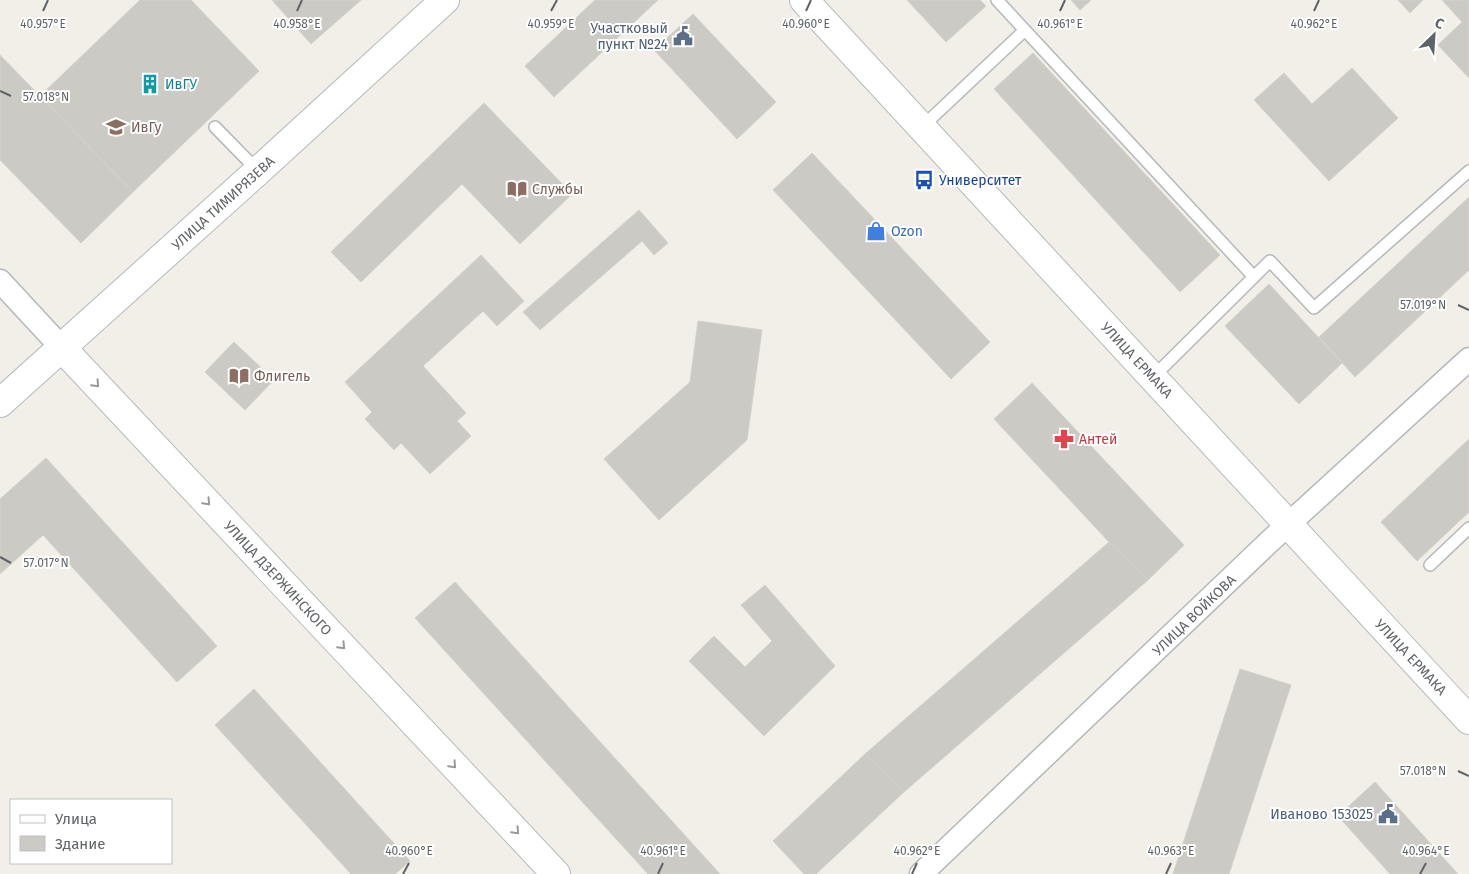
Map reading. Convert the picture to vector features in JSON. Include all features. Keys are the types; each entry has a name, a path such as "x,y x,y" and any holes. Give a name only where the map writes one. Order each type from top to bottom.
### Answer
{"main road":[{"name":"УЛИЦА ТИМИРЯЗЕВА","path":"0,403 445,0"},
{"name":"УЛИЦА ЕРМАКА","path":"804,0 1469,720"},
{"name":"УЛИЦА ДЗЕРЖИНСКОГО","path":"62,348 556,874"}],"street":[{"name":"УЛИЦА ДЗЕРЖИНСКОГО","path":"0,281 62,348"},
{"name":"УЛИЦА ВОЙКОВА","path":"921,874 1289,524 1469,359"}],"lane":[{"path":"997,0 1254,277"},
{"path":"922,127 1025,30"},
{"path":"216,127 258,171"},
{"path":"1152,377 1270,261 1314,308 1469,171"},
{"path":"1430,564 1469,528"}],"building":[{"name":"ИвГУ","path":"140,0 191,0 259,71 133,192 40,96"},
{"path":"272,0 361,0 311,44"},
{"path":"595,0 658,0 554,97 525,66"},
{"path":"907,0 980,0 986,6 946,42"},
{"path":"1071,0 1091,0 1080,10"},
{"path":"1398,0 1423,0 1410,13"},
{"path":"1442,0 1469,0 1469,78 1438,45 1462,22"},
{"path":"693,14 776,102 737,139 654,50"},
{"path":"1033,53 1220,255 1180,292 994,89"},
{"name":"ИвГУ","path":"0,55 133,192 81,243 0,160"},
{"path":"1352,68 1398,118 1329,181 1254,100 1284,73 1312,104"},
{"name":"Службы","path":"484,103 572,194 520,244 462,184 361,282 331,252"},
{"path":"812,153 990,342 951,379 773,190"},
{"path":"1469,197 1469,270 1355,377 1319,337"},
{"path":"639,210 668,243 654,255 642,241 540,330 523,312"},
{"path":"481,255 524,301 497,326 483,311 423,366 466,413 457,421 471,436 430,474 401,443 394,450 365,419 372,412 345,382"},
{"path":"1269,284 1342,363 1299,404 1225,326"},
{"path":"698,321 762,330 747,440 659,520 604,459 690,382"},
{"name":"Флигель","path":"234,342 274,380 245,410 205,372"},
{"path":"1032,383 1184,545 1148,580 1109,542 994,419"},
{"path":"1469,439 1469,512 1417,561 1381,522"},
{"path":"46,458 217,646 177,682 43,535 0,574 0,499"},
{"path":"1109,542 1148,580 904,792 865,754"},
{"path":"455,582 720,874 648,874 415,618"},
{"path":"765,585 835,666 764,736 689,661 714,636 745,667 772,641 741,605"},
{"path":"1240,669 1291,685 1229,874 1173,874"},
{"path":"254,689 410,861 395,874 351,874 215,725"},
{"path":"865,754 904,792 816,874 804,874 773,841"},
{"path":"1375,782 1458,874 1390,874 1338,816"}],"place":[{"name":"Участковый пункт №24","path":"683,36"},
{"name":"ИвГУ","path":"150,84"},
{"name":"ИвГу","path":"116,127"},
{"name":"Университет","path":"924,180"},
{"name":"Службы","path":"517,189"},
{"name":"Ozon","path":"876,231"},
{"name":"Флигель","path":"239,376"},
{"name":"Антей","path":"1064,439"},
{"name":"Иваново 153025","path":"1388,814"}]}
